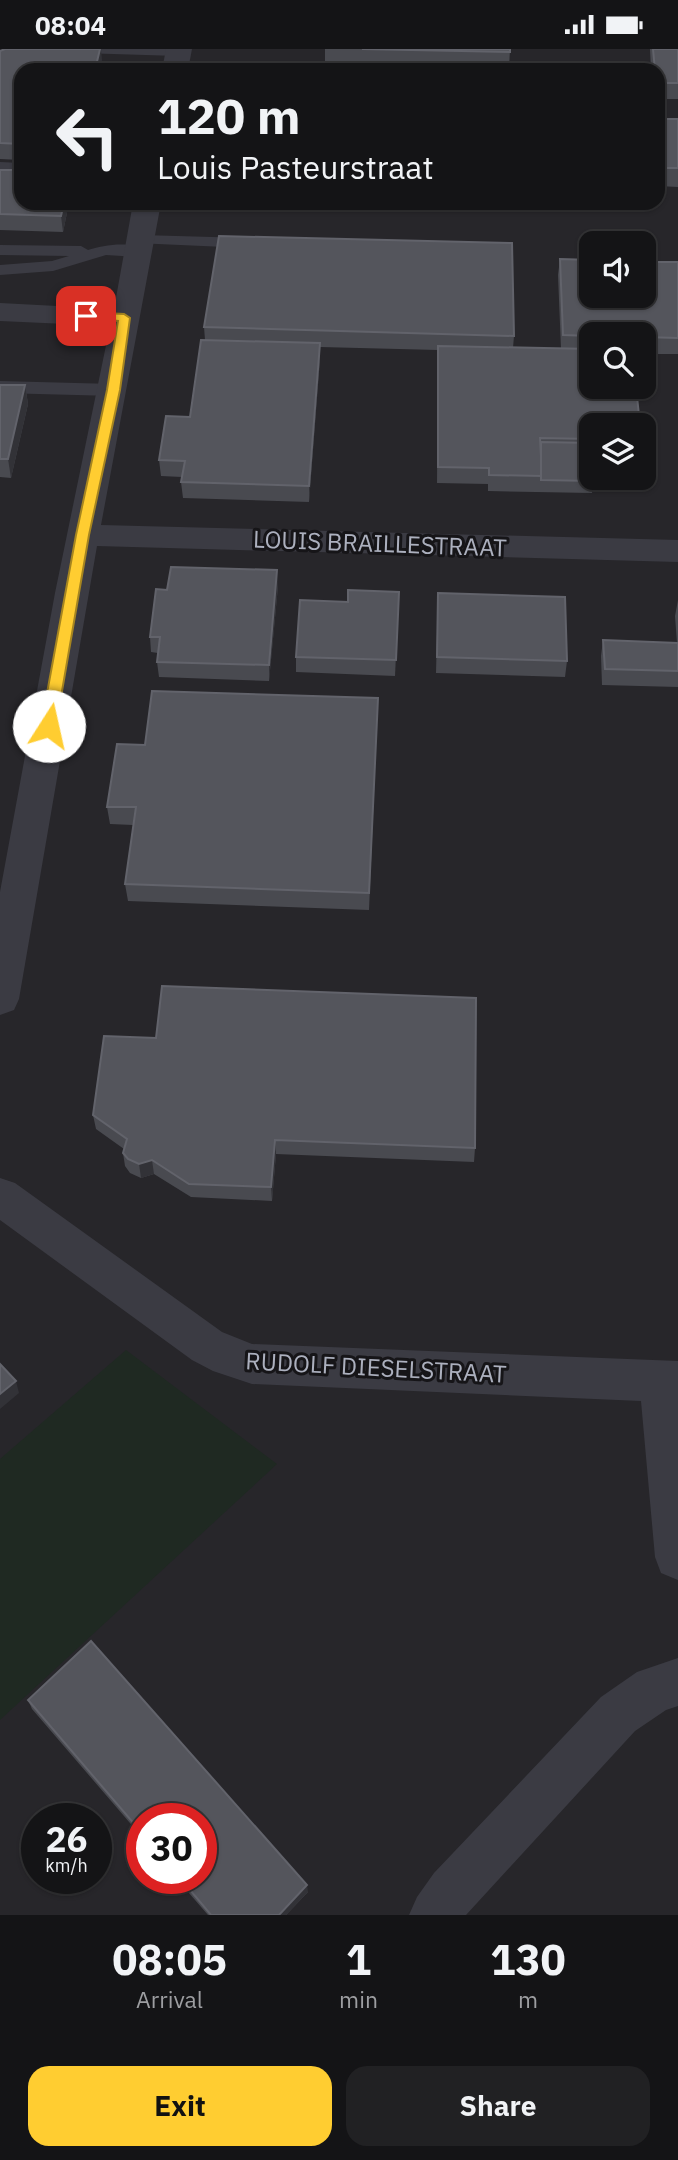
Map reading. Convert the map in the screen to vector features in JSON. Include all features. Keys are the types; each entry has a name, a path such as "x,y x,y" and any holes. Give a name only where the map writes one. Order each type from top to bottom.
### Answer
{"street":[{"path":"0,999 83,535 114,390 124,318 146,210"},
{"path":"0,312 124,318"},
{"name":"LOUIS BRAILLESTRAAT","path":"83,535 678,551"},
{"name":"RUDOLF DIESELSTRAAT","path":"0,1196 207,1346 253,1364 669,1381"},
{"path":"669,1381 678,1556"},
{"path":"435,1915 452,1891 618,1714 647,1693 678,1682"}],"lane":[{"path":"80,49 177,57"},
{"path":"0,250 95,251 140,246 263,244"},
{"path":"0,270 53,266 95,251"},
{"path":"0,387 114,390"}],"shaded area":[{"path":"0,49 678,49 678,1915 0,1915"},
{"path":"126,1350 277,1464 0,1720 0,1459"}],"building":[{"path":"100,49 97,63 14,63 14,144 0,143 0,51"},
{"path":"362,49 510,49 510,52"},
{"path":"653,49 678,49 678,83 665,83 665,63 654,63"},
{"path":"665,119 678,119 678,168 665,168"},
{"path":"0,170 14,170 14,210 62,210 61,216 0,214"},
{"path":"219,236 512,243 514,336 204,327"},
{"path":"560,259 579,260 579,308 656,308 656,262 678,262 678,338 656,337 656,322 579,322 579,336 563,335"},
{"path":"201,340 320,343 309,486 181,482 185,461 159,460 166,416 190,417"},
{"path":"438,346 579,349 579,399 637,399 639,413 579,413 579,439 540,438 542,476 489,475 489,468 438,467"},
{"path":"0,385 25,385 8,459 0,459"},
{"path":"541,442 579,443 579,481 541,480"},
{"path":"171,567 277,570 269,665 157,662 160,637 150,637 156,589 167,590"},
{"path":"348,590 399,592 396,660 296,657 300,600 348,602"},
{"path":"438,593 565,597 567,661 437,657"},
{"path":"603,640 678,643 678,671 605,669"},
{"path":"152,691 378,698 369,893 125,884 136,807 107,807 117,744 145,745"},
{"path":"162,986 476,998 475,1148 275,1140 271,1187 189,1184 152,1160 139,1164 128,1159 123,1153 127,1139 93,1115 104,1036 156,1038"},
{"path":"0,1364 16,1381 0,1394"},
{"path":"91,1641 307,1885 279,1915 211,1915 193,1894 217,1894 217,1803 126,1803 126,1814 28,1700"}],"route":[{"path":"49,726 83,535 114,390 124,318 86,316"}]}
